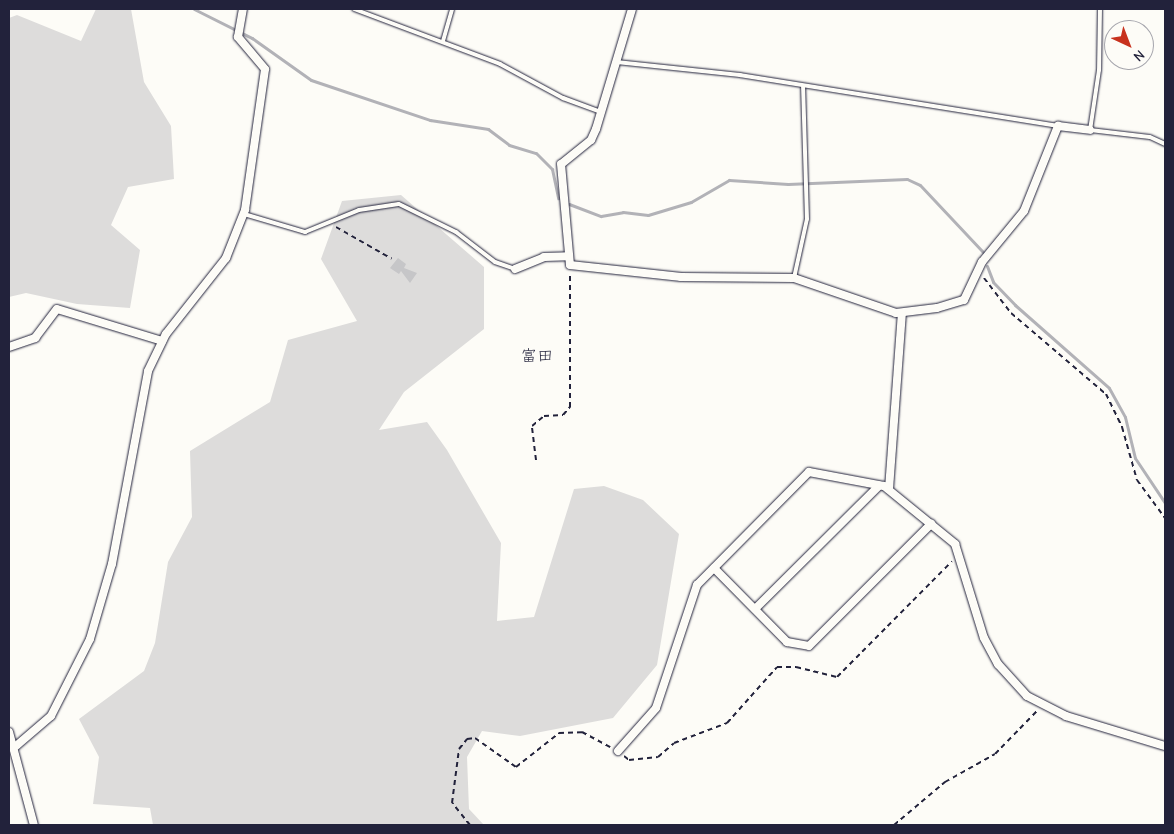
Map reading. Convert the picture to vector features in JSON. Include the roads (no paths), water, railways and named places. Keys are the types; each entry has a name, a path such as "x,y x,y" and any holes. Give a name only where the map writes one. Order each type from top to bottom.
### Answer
{"street":[{"path":"16,746 51,716 90,638 112,564 148,371 162,341 226,258 244,214 266,69 241,43 239,30 242,9"},
{"path":"632,9 591,140 561,164 570,265 681,277 794,278 902,313 964,300 977,271 1024,211 1058,126 1090,130"},
{"path":"515,269 544,256 569,256"},
{"path":"9,347 35,338 58,309 162,341"},
{"path":"889,489 902,313"},
{"path":"618,751 656,708 697,585 810,472 889,489 955,544 972,608 998,664 1041,705 1165,746"},
{"path":"755,609 879,486"},
{"path":"714,568 787,642 809,646 931,524"},
{"path":"9,732 16,746 34,825"}],"lane":[{"path":"354,9 442,41 601,112"},
{"path":"442,41 452,9"},
{"path":"1100,9 1099,70 1090,130 1150,137 1165,144"},
{"path":"616,62 712,71 803,87 1058,126"},
{"path":"794,278 807,219 803,87"},
{"path":"244,214 305,232 326,221 399,204 456,232 495,262 515,269"}],"waterway":[{"path":"194,9 252,38 311,80 430,120 488,129 509,145 536,153 552,169 558,198"},
{"path":"569,204 601,216 623,212 648,215 691,202 729,180 788,184 907,179 920,185 983,252"},
{"path":"987,266 993,282 1015,305 1109,388 1125,417 1135,458 1165,503"}],"district":[{"name":"富田","path":"537,356"}]}
